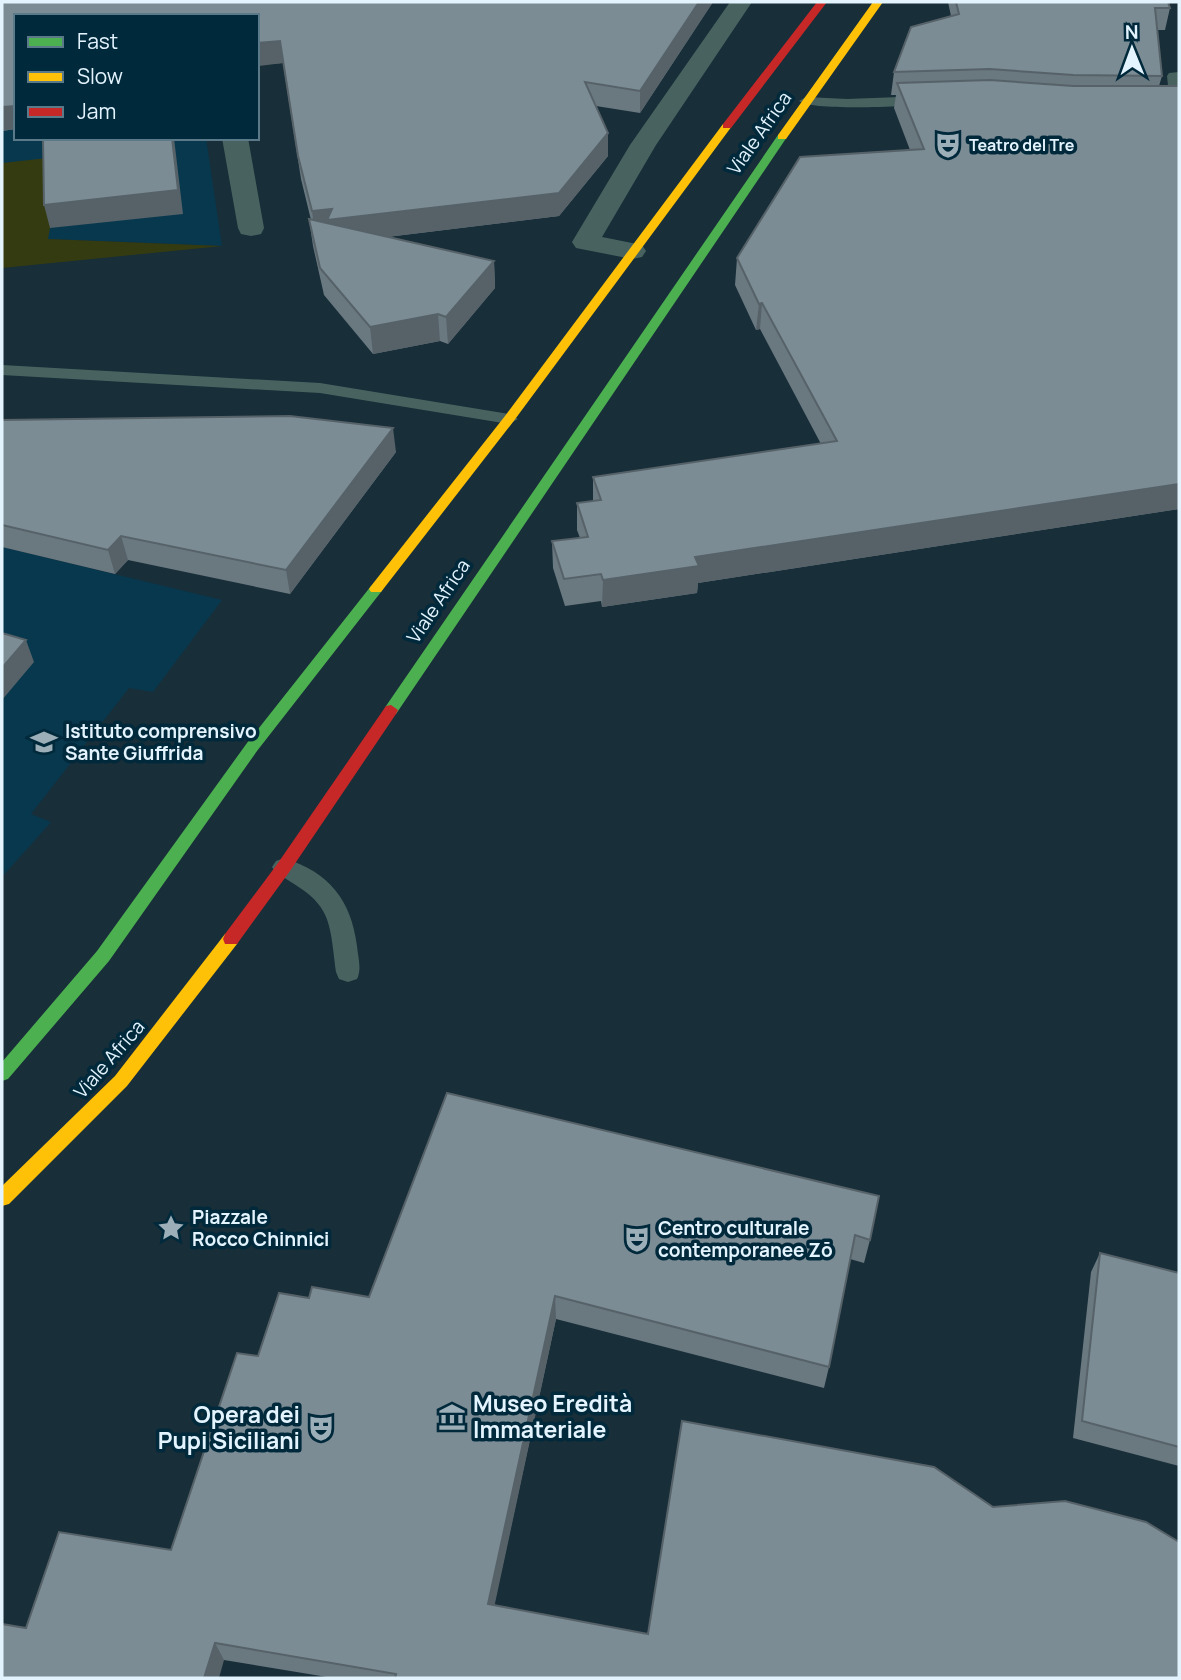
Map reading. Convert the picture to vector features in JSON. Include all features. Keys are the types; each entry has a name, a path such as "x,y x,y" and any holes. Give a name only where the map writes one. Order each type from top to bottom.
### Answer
{"main road":[{"name":"Viale Africa","path":"2,1074 103,956 252,747 509,419 632,251 822,2"},
{"name":"Viale Africa","path":"2,1199 121,1081 196,987 284,867 806,101 878,2"}],"street":[{"path":"632,251 586,242 643,145 741,2"},
{"path":"235,140 251,228"}],"lane":[{"path":"1173,105 1174,76 1179,76"},
{"path":"806,101 847,103 943,99"},
{"path":"2,370 320,388 509,419"},
{"path":"284,867 321,889 336,904 341,918 348,972"}],"shaded area":[{"path":"14,68 14,140 206,140 222,246 2,237 2,69"},
{"name":"Istituto comprensivo Sante Giuffrida","path":"2,547 222,600 153,692 129,688 31,814 51,822 2,877"}],"green space":[{"path":"48,158 48,239 222,246 2,268 2,163"}],"building":[{"path":"2,2 699,2 640,91 585,82 608,133 559,193 327,220 332,209 312,211 298,156 280,41 259,43 259,14 14,14 14,106 2,107"},
{"path":"956,2 1168,2 1170,8 1155,8 1162,76 1073,75 990,69 894,72 911,27 959,14"},
{"path":"990,80 1073,86 1179,86 1179,484 695,557 699,566 603,580 601,574 564,579 552,541 588,537 577,503 601,500 593,477 837,441 762,303 759,304 737,258 800,157 924,149 897,83"},
{"path":"43,140 172,140 178,190 44,205"},
{"path":"309,219 494,261 446,317 438,314 370,327 320,268"},
{"path":"290,416 393,428 286,570 121,536 108,550 2,525 2,420"},
{"path":"2,633 26,640 2,668"},
{"path":"447,1093 879,1196 870,1240 855,1235 829,1367 555,1296 488,1604 648,1634 682,1421 934,1467 993,1507 1065,1501 1146,1522 1179,1542 1179,1678 395,1678 396,1674 215,1643 204,1678 2,1678 2,1624 26,1628 59,1532 171,1550 237,1353 258,1356 279,1293 309,1298 312,1287 369,1297"},
{"path":"1100,1253 1179,1273 1179,1447 1082,1421"}],"traffic: fast":[{"path":"391,710 782,137"},
{"path":"2,1074 103,956 252,747 376,589"}],"traffic: slow":[{"path":"782,137 878,2"},
{"path":"376,589 509,419 727,126"},
{"path":"2,1198 121,1081 231,939"}],"traffic: jam":[{"path":"727,126 822,2"},
{"path":"231,939 284,867 391,710"}],"place":[{"name":"Teatro del Tre","path":"948,145"},
{"name":"Istituto comprensivo Sante Giuffrida","path":"44,742"},
{"name":"Piazzale Rocco Chinnici","path":"171,1228"},
{"name":"Centro culturale contemporanee Zō","path":"637,1239"},
{"name":"Museo Eredità Immateriale","path":"452,1417"},
{"name":"Opera dei Pupi Siciliani","path":"321,1428"}]}
